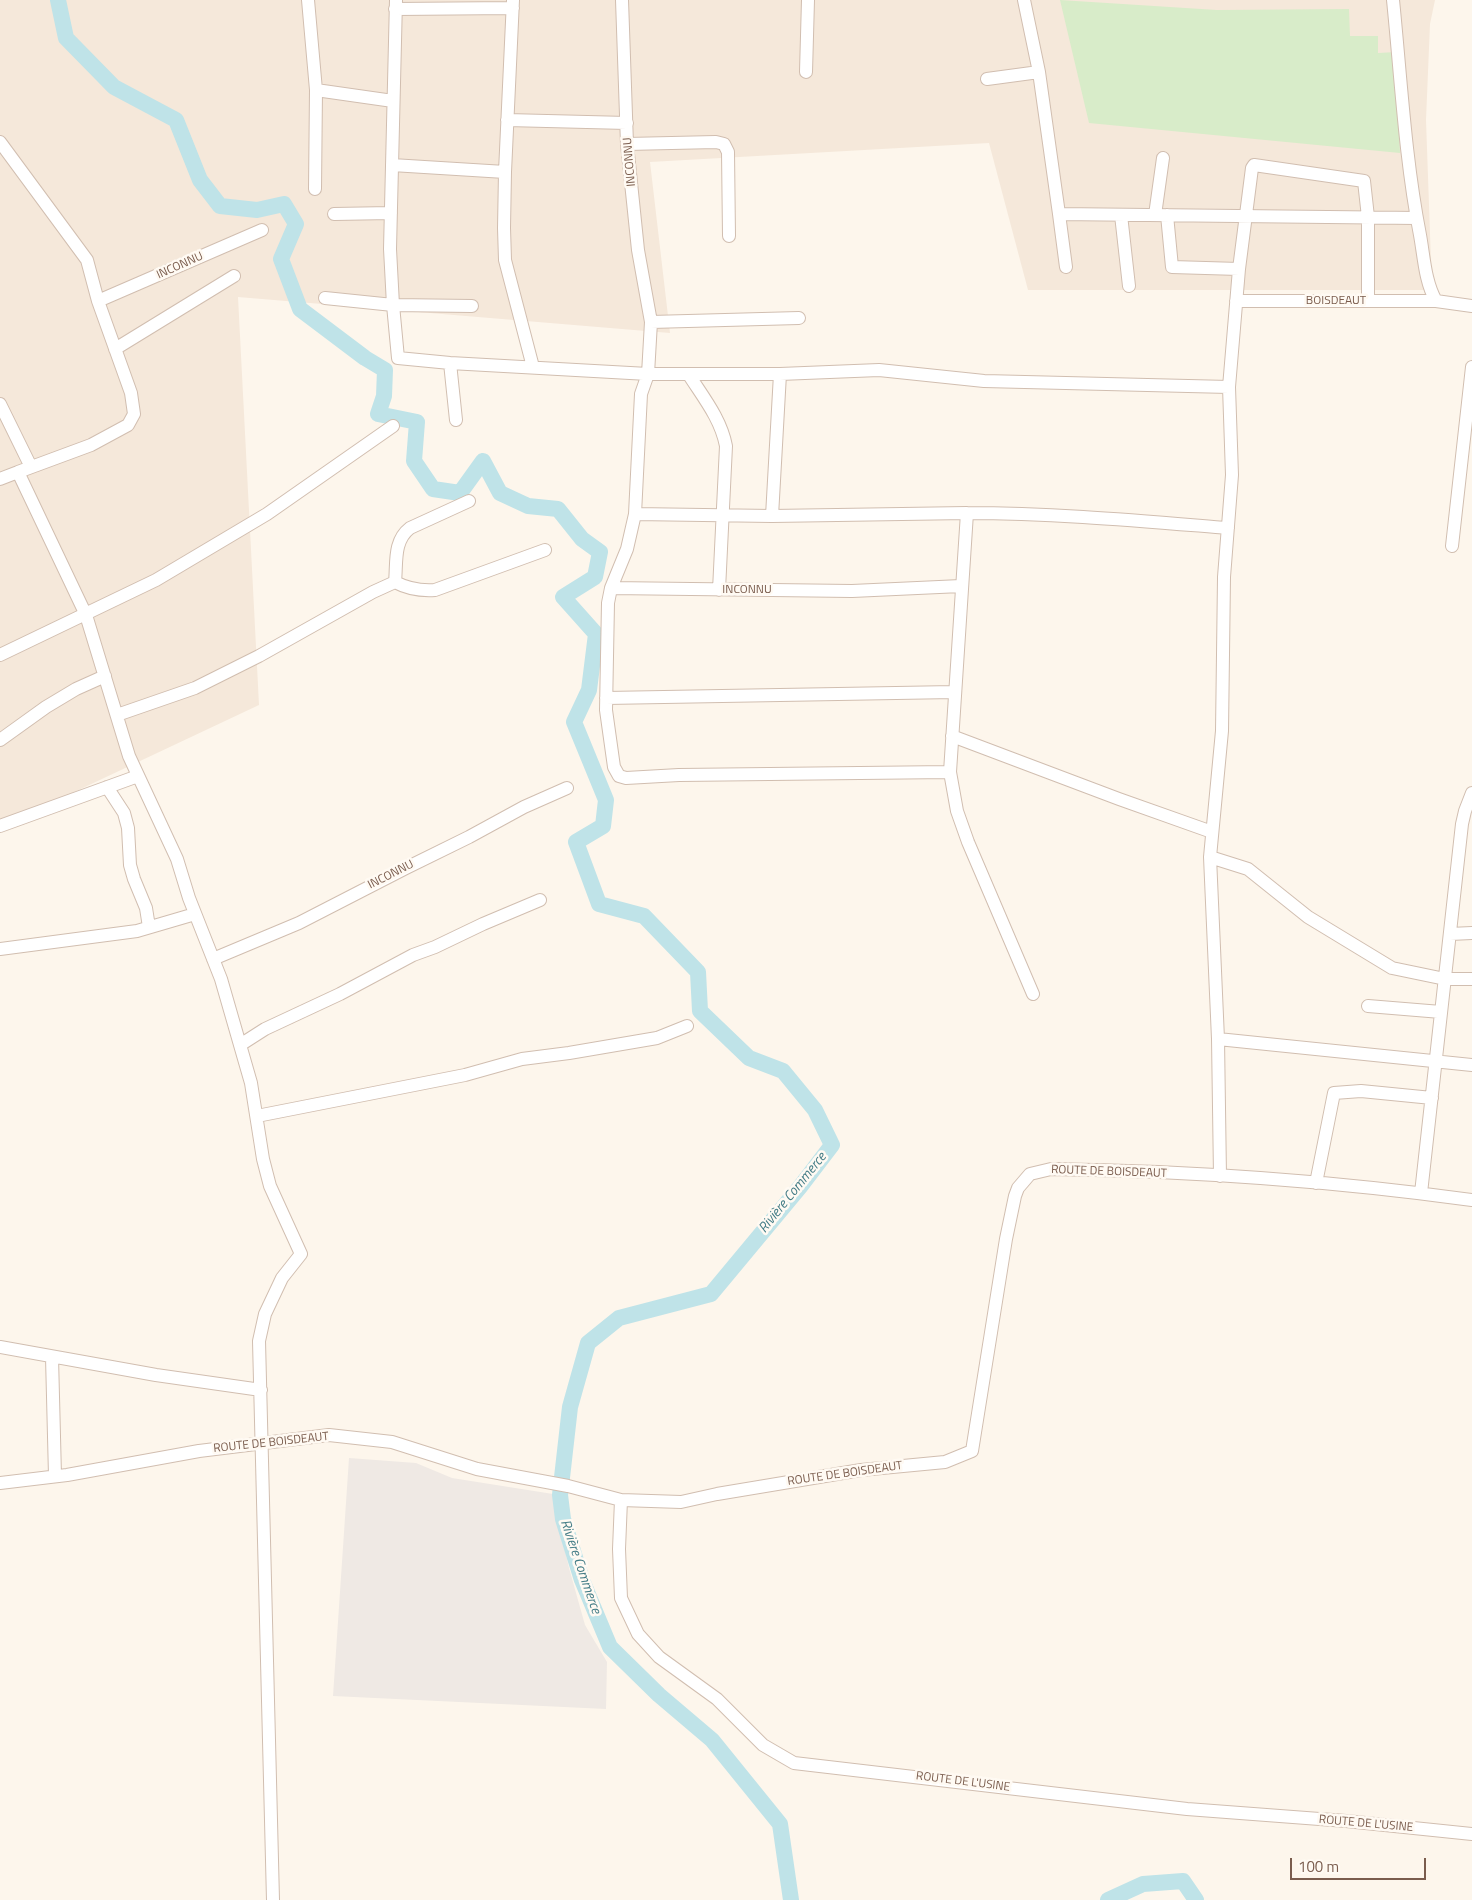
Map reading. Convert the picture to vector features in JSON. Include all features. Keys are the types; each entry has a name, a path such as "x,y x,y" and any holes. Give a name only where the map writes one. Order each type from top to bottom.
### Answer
{"street":[{"path":"308,0 316,90 315,189"},
{"name":"INCONNU","path":"622,0 627,144 638,250 651,322 648,374"},
{"path":"806,72 808,0"},
{"path":"1024,0 1038,72 1066,267"},
{"path":"1393,0 1403,117 1416,218 1430,290 1436,302"},
{"path":"533,367 506,260 504,228 513,4 396,4 390,249 398,358 450,363 648,374 780,374 879,370 984,381 1229,387"},
{"path":"987,79 1038,72"},
{"path":"316,90 393,100"},
{"path":"507,120 627,123"},
{"path":"627,144 716,142 724,144 728,152 729,236"},
{"path":"0,479 91,445 128,426 134,414 131,393 98,301 87,260 2,149"},
{"path":"1162,158 1161,215 1172,267 1239,269"},
{"path":"392,165 505,172"},
{"path":"1220,1176 1218,1039 1210,857 1222,732 1224,577 1232,475 1229,387 1239,269 1252,168 1254,165 1364,181 1368,217 1368,301"},
{"path":"334,214 391,213"},
{"path":"1058,214 1416,218"},
{"path":"1121,215 1129,286"},
{"name":"INCONNU","path":"98,301 262,230"},
{"path":"115,349 234,276"},
{"path":"325,298 393,305 472,306"},
{"name":"BOISDEAUT","path":"1236,301 1436,302 1472,306"},
{"path":"651,322 799,318"},
{"path":"450,363 456,420"},
{"path":"1452,546 1472,367"},
{"path":"648,374 642,394 635,514 627,548 611,588 608,603 606,698 614,767 620,776 626,778 679,775 950,772"},
{"path":"772,516 780,374"},
{"path":"689,375 715,416 724,435 726,446 719,590"},
{"path":"0,404 31,467"},
{"path":"0,655 156,580 267,514 393,426"},
{"path":"18,472 86,615 129,756 177,859 195,914 221,979 251,1083 263,1159 270,1186 301,1254 282,1278 265,1314 259,1342 274,1900"},
{"path":"395,582 399,538 410,528 469,502"},
{"path":"967,513 950,772 957,811 968,842 1033,994"},
{"path":"635,514 772,516 1018,513 1228,528"},
{"path":"395,582 406,588 421,591 435,590 546,550"},
{"path":"117,715 194,688 259,656 373,592 395,582"},
{"name":"INCONNU","path":"611,588 852,591 961,586"},
{"path":"0,740 46,707 76,689 105,676"},
{"path":"606,698 954,692"},
{"path":"952,736 1082,786 1212,832"},
{"path":"0,826 138,776"},
{"path":"107,787 124,813 128,828 130,864 146,908 149,927"},
{"name":"INCONNU","path":"213,959 299,923 524,807 567,788"},
{"path":"1421,1193 1450,934 1472,793"},
{"path":"1210,857 1248,869 1308,918 1392,968 1445,979 1472,979"},
{"path":"240,1045 265,1029 333,998 413,956 435,948 483,924 540,900"},
{"path":"0,949 137,931 195,914"},
{"path":"1450,934 1472,933"},
{"path":"1368,1006 1441,1012"},
{"path":"257,1116 466,1075 522,1059 657,1038 688,1026"},
{"path":"1218,1039 1472,1065"},
{"path":"1316,1183 1334,1093 1361,1091 1432,1098"},
{"name":"ROUTE DE BOISDEAUT","path":"0,1483 55,1476 198,1451 330,1435 392,1442 477,1469 568,1486 621,1500 681,1502 717,1494 861,1470 944,1462 972,1451 1009,1224 1015,1196 1030,1174 1051,1169 1220,1176 1421,1193 1472,1200"},
{"path":"0,1347 261,1390"},
{"path":"52,1357 55,1476"},
{"name":"ROUTE DE L'USINE","path":"621,1500 619,1549 621,1598 638,1634 660,1657 717,1699 763,1745 794,1763 1187,1809 1346,1821 1472,1834"}],"shaded area":[{"path":"0,0 1435,0 1430,24 1426,120 1432,290 1028,290 989,143 650,162 670,333 238,297 259,705 0,827"},
{"path":"349,1458 416,1463 452,1478 553,1494 569,1568 585,1625 607,1662 606,1709 333,1696"}],"green space":[{"path":"1060,0 1217,10 1349,9 1350,36 1378,36 1378,53 1396,52 1400,153 1089,123"}],"waterway":[{"name":"Rivière Commerce","path":"58,0 66,38 114,87 176,120 200,180 220,206 257,210 284,204 296,224 281,259 300,309 365,358 385,370 384,396 378,414 417,422 414,461 433,489 460,493 483,461 500,493 528,506 558,509 582,539 600,552 595,577 563,597 596,634 589,690 574,722 606,800 603,826 576,842 599,904 644,916 698,972 700,1011 749,1058 783,1071 815,1110 832,1145 800,1187 711,1294 619,1318 588,1343 570,1407 560,1495 563,1519 582,1580 610,1647 659,1695 712,1740 780,1824 791,1900"},
{"name":"Rivière Commerce","path":"1108,1900 1143,1884 1183,1881 1196,1900"}]}
